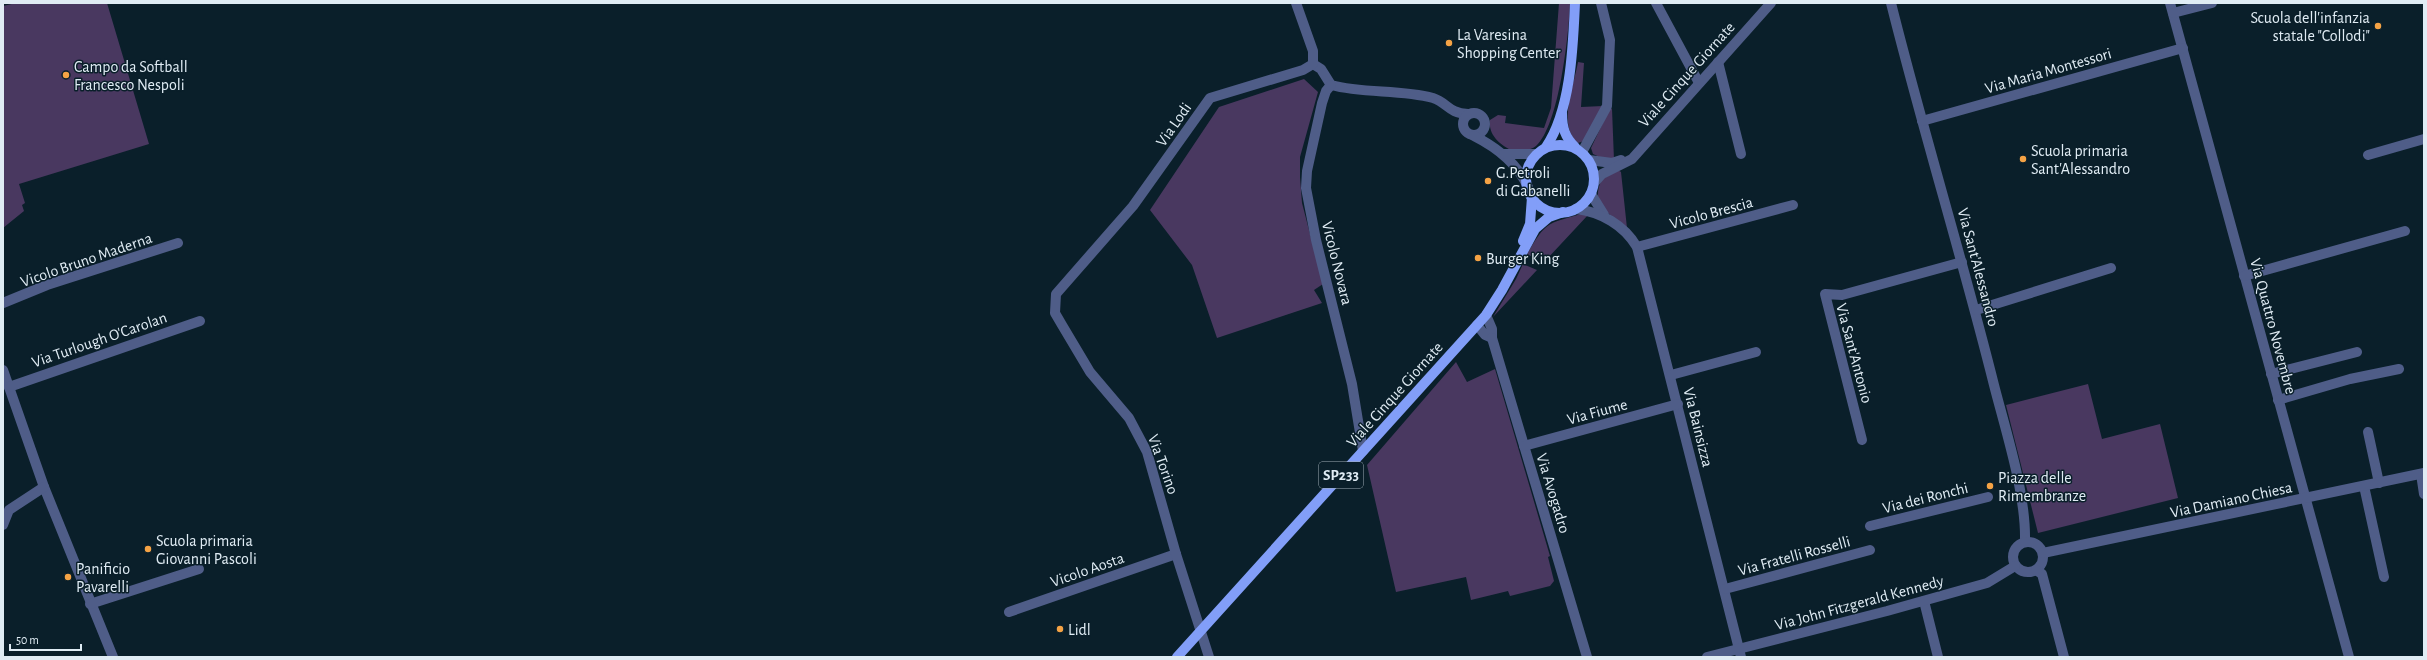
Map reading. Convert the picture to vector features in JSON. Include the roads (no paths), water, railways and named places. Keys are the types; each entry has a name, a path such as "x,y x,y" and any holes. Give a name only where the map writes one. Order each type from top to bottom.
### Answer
{"main road":[{"path":"1546,148 1562,108 1571,64 1575,3"},
{"path":"1562,108 1564,130 1568,140 1583,154 1592,167 1594,183 1591,194 1576,209"},
{"path":"1536,154 1546,148 1565,145 1583,154"},
{"name":"SP233","path":"1536,154 1528,170 1528,187 1532,197 1548,210 1563,212 1576,209"},
{"name":"Viale Cinque Giornate","path":"1502,290 1530,224 1532,197"},
{"name":"Viale Cinque Giornate","path":"1177,657 1486,315 1502,290 1536,229 1549,217 1563,212"}],"street":[{"path":"1296,3 1313,51 1313,64 1321,69 1331,85 1345,89 1388,92 1433,98 1456,114 1474,113 1481,115 1486,133 1492,146"},
{"path":"1583,154 1607,106 1610,40 1601,3"},
{"path":"1656,3 1699,83"},
{"name":"Viale Cinque Giornate","path":"1594,183 1602,174 1629,161 1771,3"},
{"name":"Via Sant'Alessandro","path":"1891,3 1922,120 1976,310 2014,464 2025,529 2025,542"},
{"path":"2172,8 2212,3"},
{"name":"Via Quattro Novembre","path":"2172,8 2304,499 2349,657"},
{"name":"Via Maria Montessori","path":"1922,120 2183,48"},
{"path":"1718,62 1741,154"},
{"name":"Via Lodi","path":"1055,304 1056,294 1133,206 1210,98 1303,70 1313,64"},
{"name":"Vicolo Novara","path":"1331,85 1326,91 1322,103 1307,171 1306,188 1316,240 1352,384 1363,451"},
{"path":"1449,109 1468,134 1504,154 1522,173 1528,187"},
{"path":"1463,129 1462,122 1468,114"},
{"path":"1474,136 1480,134 1485,125"},
{"path":"2368,155 2424,139"},
{"name":"Viale Cinque Giornate","path":"1583,154 1608,163 1619,162 1640,148"},
{"path":"1504,154 1536,154"},
{"name":"Via Bainsizza","path":"1591,194 1605,217"},
{"name":"Vicolo Brescia","path":"1637,248 1793,205"},
{"name":"Via Bainsizza","path":"1576,209 1605,217 1628,234 1637,248 1671,375 1740,653"},
{"path":"2244,276 2405,231"},
{"name":"Vicolo Bruno Maderna","path":"3,303 47,285 178,243"},
{"name":"Via Sant'Antonio","path":"1862,440 1825,294 1842,294 1962,262"},
{"path":"1976,310 2111,268"},
{"name":"Via Torino","path":"1055,304 1055,313 1090,372 1129,418 1147,452 1176,554 1209,657"},
{"name":"Via Avogadro","path":"1486,315 1492,329 1492,338 1587,657"},
{"name":"Via Turlough O'Carolan","path":"9,387 200,321"},
{"path":"1477,325 1485,335 1492,338"},
{"path":"1671,375 1756,352"},
{"path":"2271,374 2357,352"},
{"path":"2278,400 2350,380 2399,369"},
{"path":"3,370 44,487 112,657"},
{"name":"Via Fiume","path":"1524,446 1678,404"},
{"path":"2368,432 2379,483"},
{"path":"2422,474 2424,494"},
{"name":"Via Damiano Chiesa","path":"2043,553 2422,474"},
{"path":"2364,486 2384,577"},
{"path":"3,524 6,506 44,487"},
{"name":"Via dei Ronchi","path":"1870,526 1988,497"},
{"path":"2025,542 2035,543 2043,553 2042,561 2036,570 2027,572 2015,566 2013,552 2019,544 2025,542"},
{"name":"Via Fratelli Rosselli","path":"1725,588 1870,550"},
{"name":"Vicolo Aosta","path":"1009,612 1176,554"},
{"name":"Via John Fitzgerald Kennedy","path":"1708,657 1740,653 1924,601 1987,582 2015,566"},
{"path":"90,604 200,569"},
{"path":"2036,570 2042,574 2064,657"},
{"path":"1924,601 1938,657"}],"place":[{"name":"Scuola dell'infanzia statale \"Collodi\"","path":"2378,26"},
{"name":"La Varesina Shopping Center","path":"1449,43"},
{"name":"Campo da Softball Francesco Nespoli","path":"66,75"},
{"name":"Scuola primaria Sant'Alessandro","path":"2023,159"},
{"name":"G.Petroli di Gabanelli","path":"1488,181"},
{"name":"Burger King","path":"1478,258"},
{"name":"Piazza delle Rimembranze","path":"1990,486"},
{"name":"Scuola primaria Giovanni Pascoli","path":"148,549"},
{"name":"Panificio Pavarelli","path":"68,577"},
{"name":"Lidl","path":"1060,629"}]}
